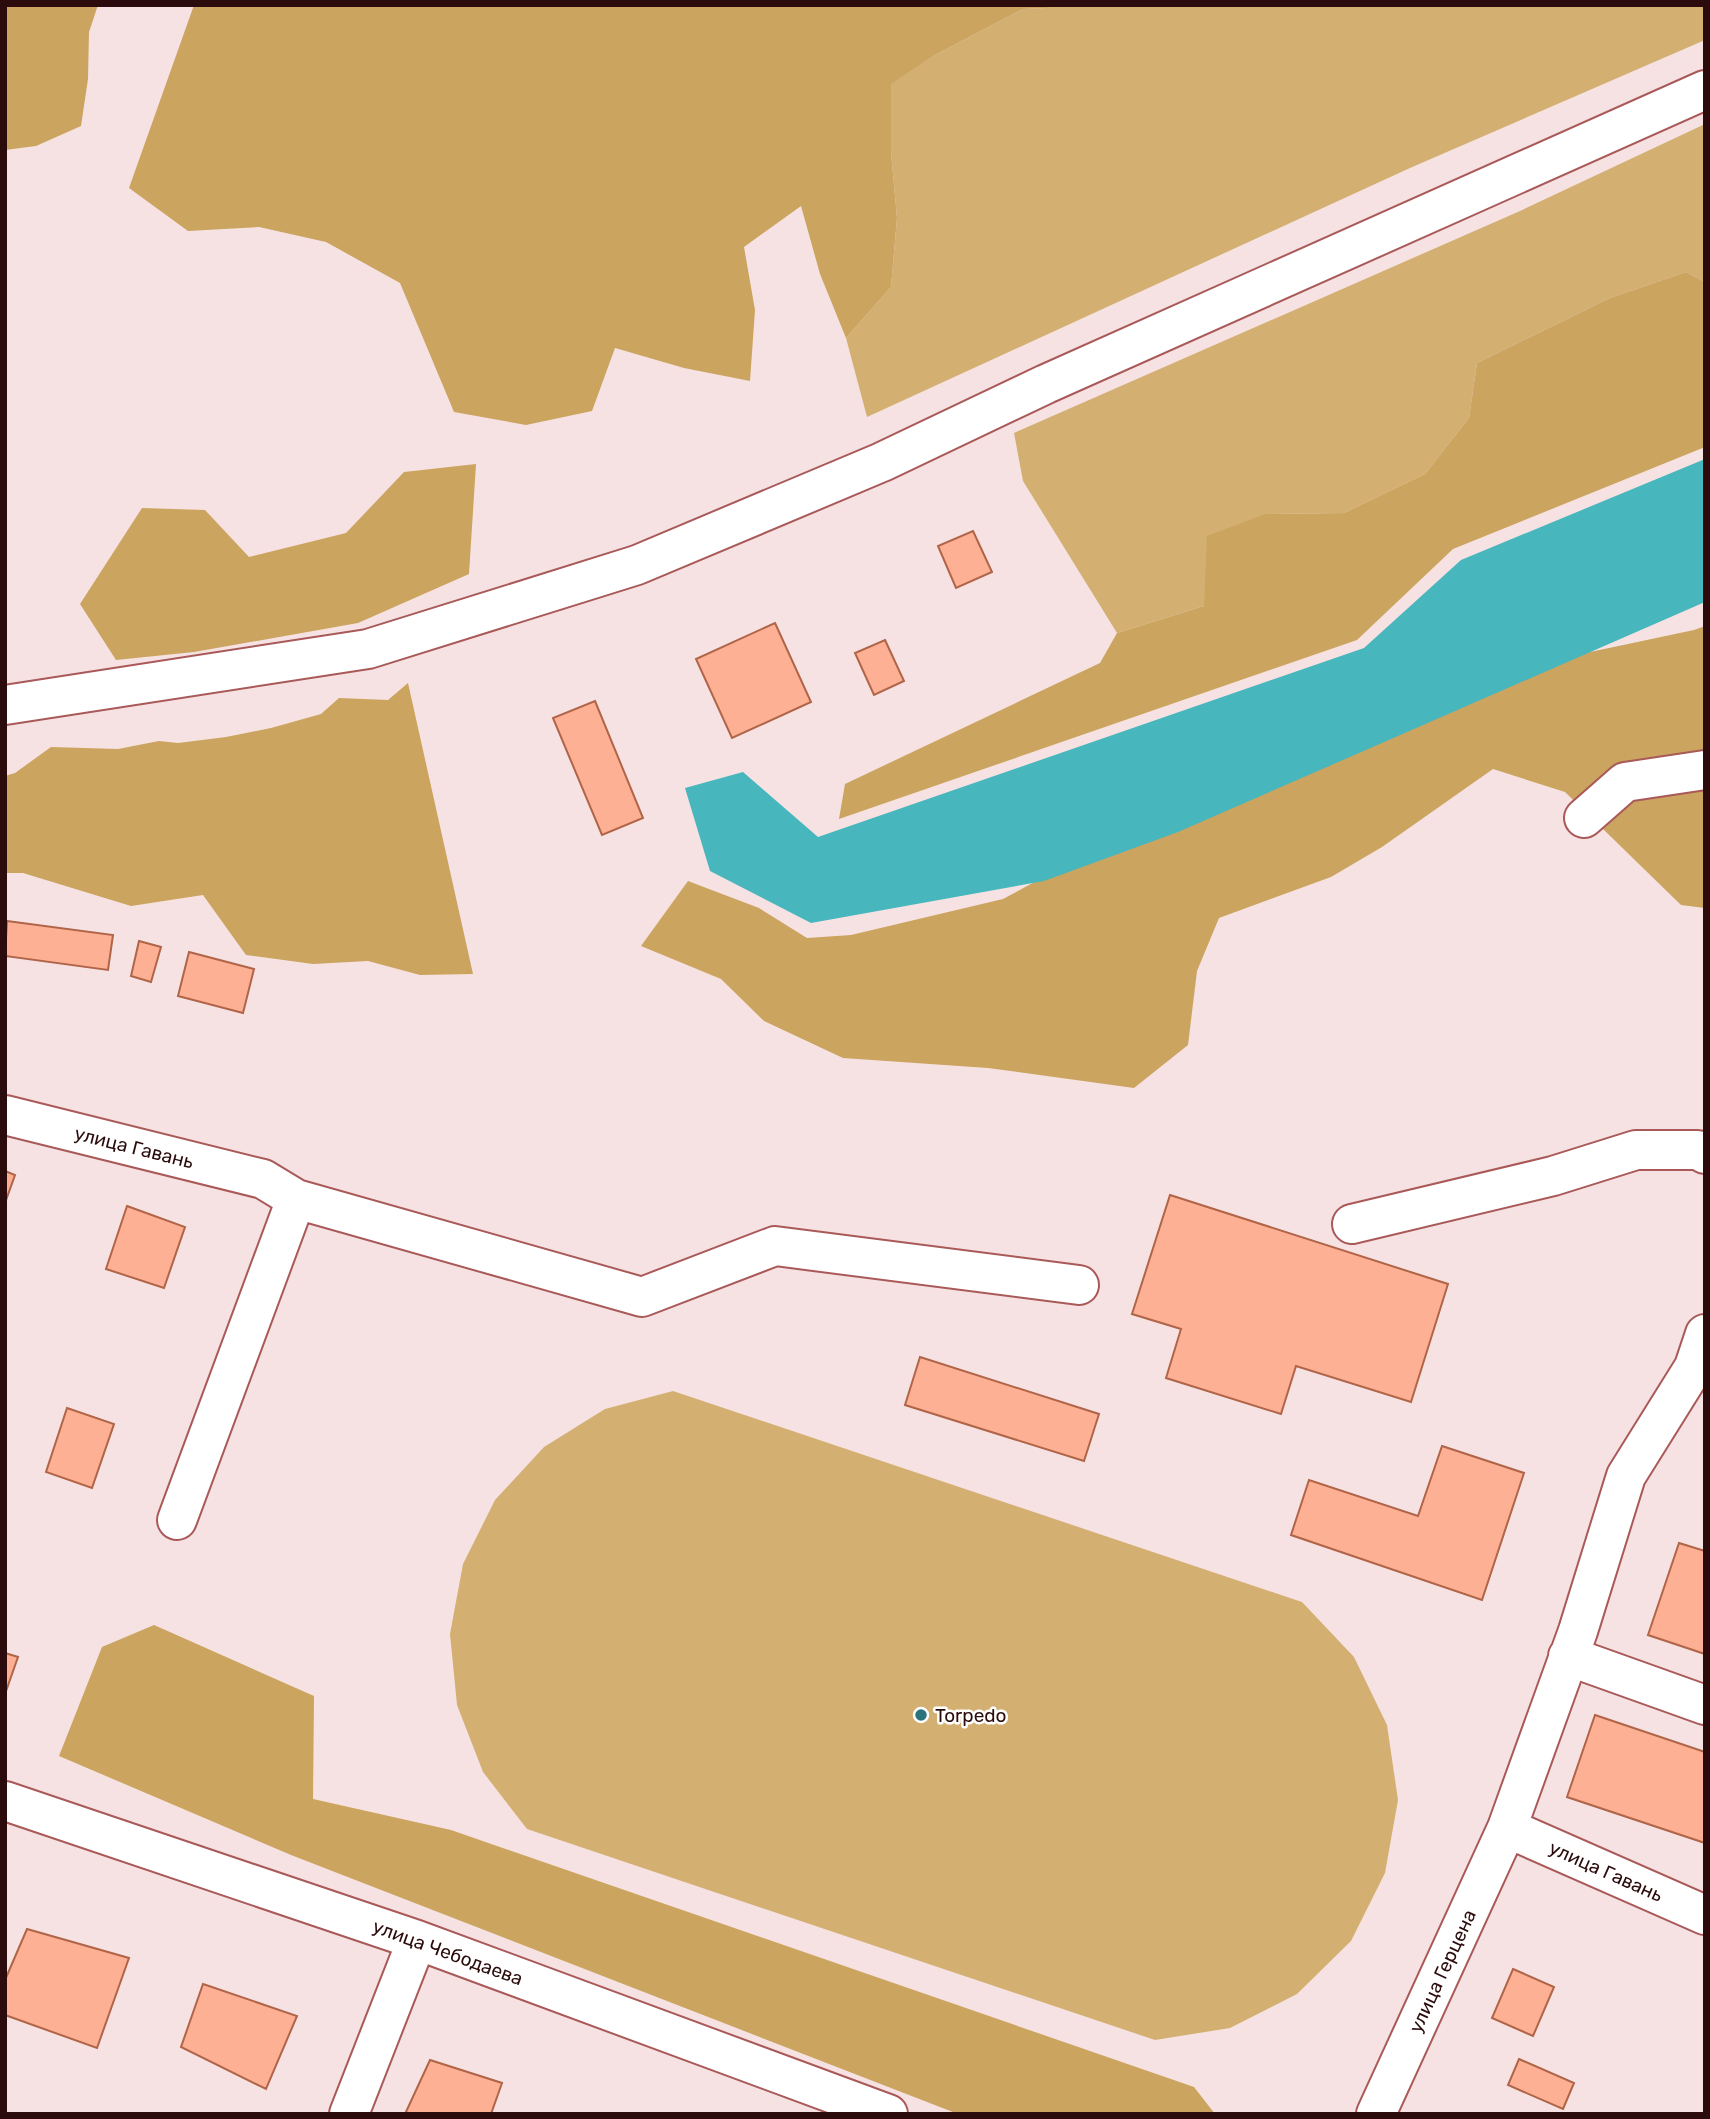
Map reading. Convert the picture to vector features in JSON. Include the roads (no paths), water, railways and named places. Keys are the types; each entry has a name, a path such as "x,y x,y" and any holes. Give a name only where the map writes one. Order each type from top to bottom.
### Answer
{"street":[{"path":"5,705 368,649 637,565 882,462 1046,384 1705,90"},
{"path":"1584,818 1625,782 1705,770"},
{"name":"улица Гавань","path":"5,1115 263,1179 296,1199 642,1297 775,1246 1079,1285"},
{"path":"1352,1224 1553,1176 1636,1150 1698,1150 1705,1153"},
{"path":"177,1520 296,1199"},
{"name":"улица Герцена","path":"1376,2114 1507,1828 1568,1656 1626,1476 1694,1367 1705,1334"},
{"path":"1568,1656 1705,1704"},
{"name":"улица Чебодаева","path":"5,1801 417,1940 869,2110"},
{"name":"улица Гавань","path":"1507,1828 1705,1915"},
{"path":"349,2114 417,1940"}],"water":[{"path":"1705,459 1705,602 1178,832 1044,881 811,923 710,871 685,788 743,772 818,837 1364,648 1461,560"}],"place":[{"name":"Torpedo","path":"921,1715"}]}
